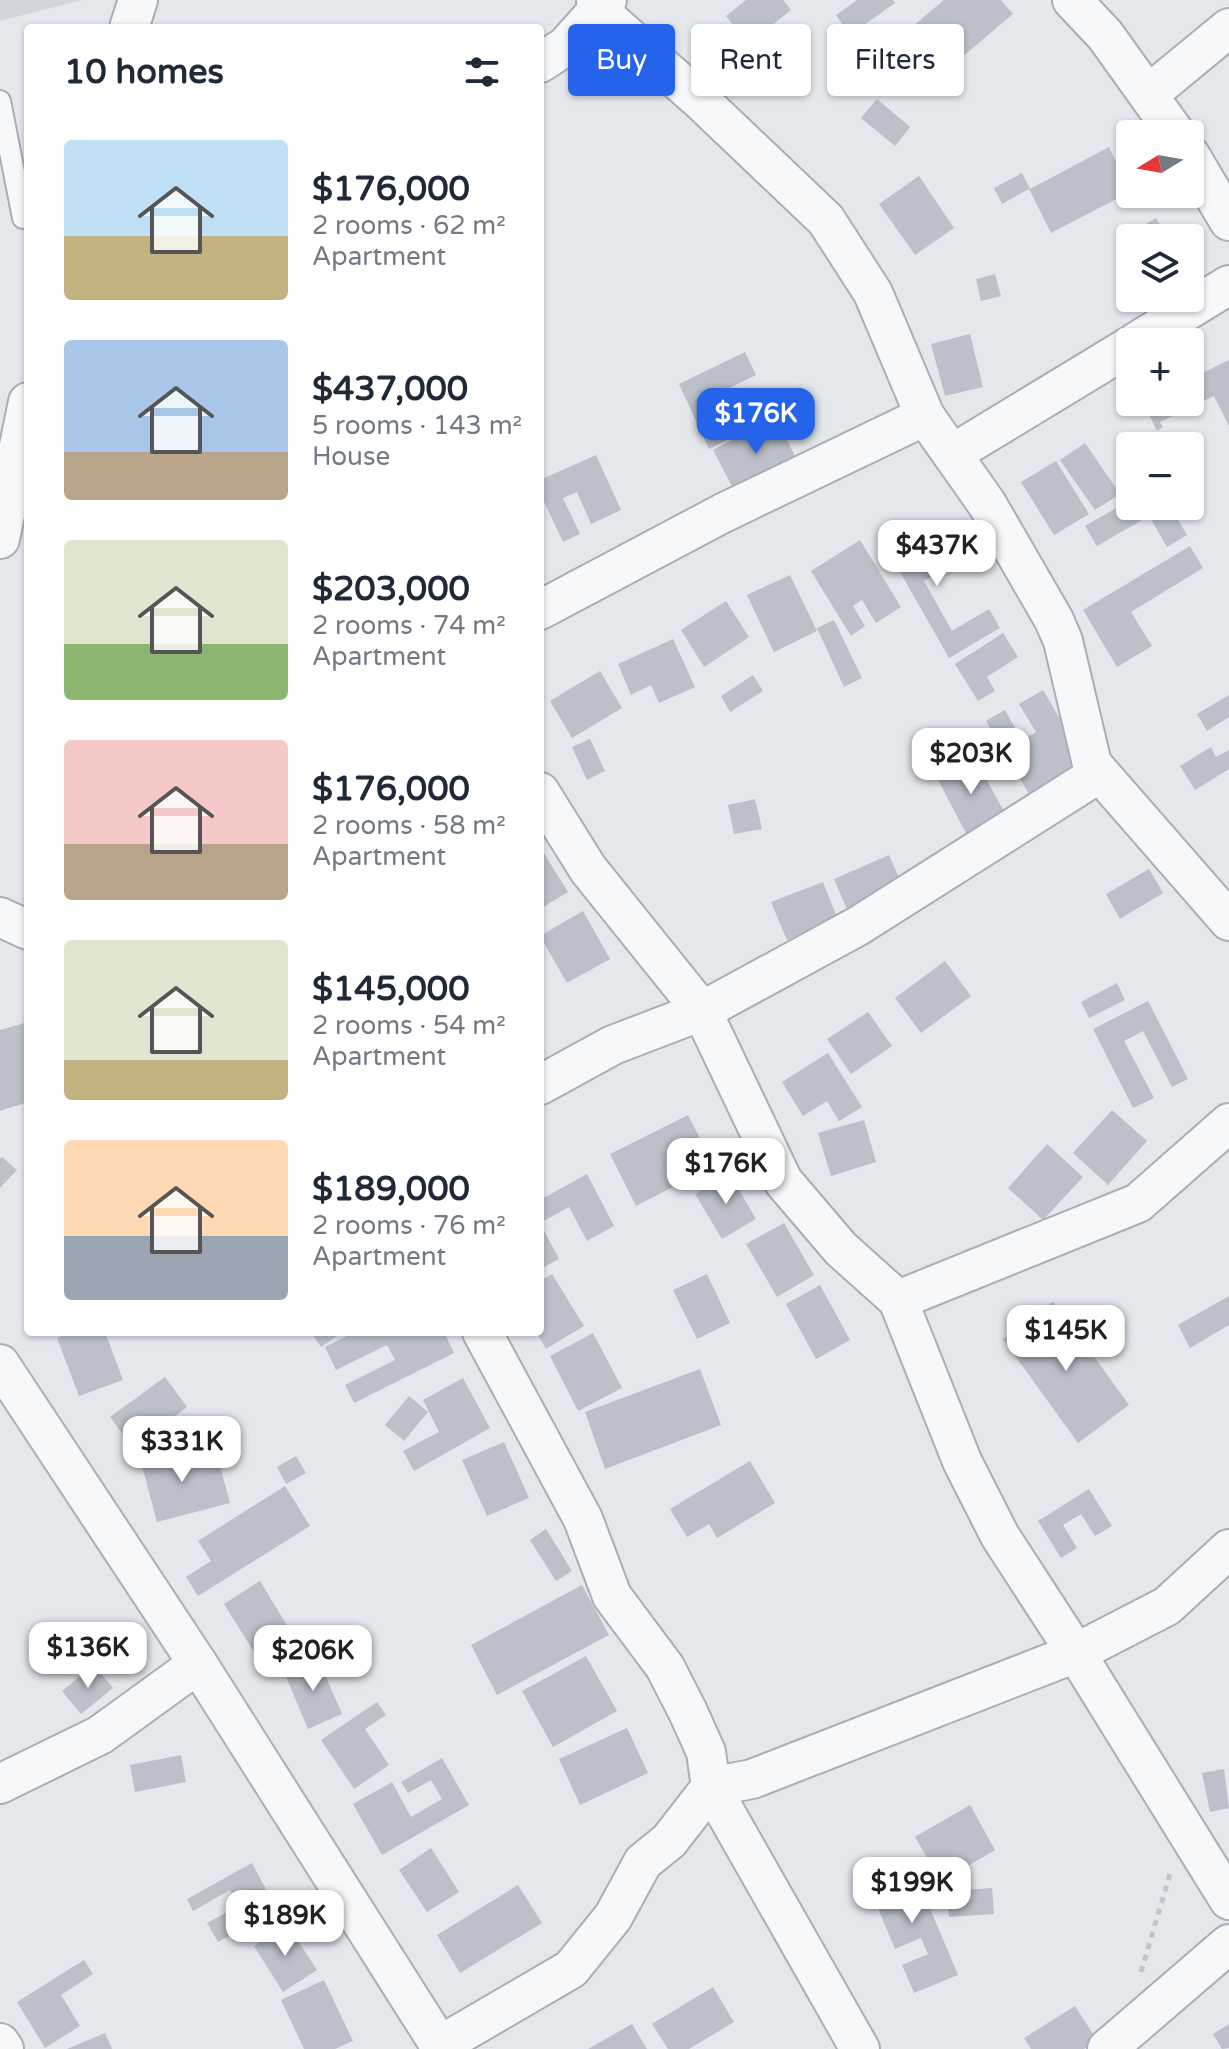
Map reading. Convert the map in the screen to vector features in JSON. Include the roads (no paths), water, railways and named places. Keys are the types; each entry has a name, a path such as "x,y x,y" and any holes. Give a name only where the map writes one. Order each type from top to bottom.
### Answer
{"street":[{"path":"130,24 138,0"},
{"path":"1072,0 1105,35 1167,120"},
{"path":"544,60 566,46 600,4 826,220 873,293 925,416 987,504 1054,620 1063,641 1092,764 1229,921"},
{"path":"1150,93 1229,28"},
{"path":"1204,179 1229,221"},
{"path":"1159,328 1229,285"},
{"path":"952,454 1116,354"},
{"path":"544,608 723,513 925,416"},
{"path":"24,421 0,537 24,541"},
{"path":"544,1083 613,1045 702,1011 858,926 1098,774"},
{"path":"544,798 588,869 702,1011 783,1181 841,1249 898,1300 962,1461 1000,1536 1229,1900"},
{"path":"0,917 24,928"},
{"path":"898,1300 1138,1203 1229,1123"},
{"path":"484,1336 583,1519 612,1596 665,1667 688,1712 706,1752 711,1787 860,2049"},
{"path":"0,1364 198,1664 440,2047 571,1969 613,1917 643,1862 669,1841 711,1787 752,1779 1076,1653 1167,1606 1229,1549"},
{"path":"0,1784 100,1735 198,1664"},
{"path":"1107,2049 1229,1944"},
{"path":"0,2043 4,2049"}],"lane":[{"path":"0,101 24,214"},
{"path":"0,210 24,219"}]}
